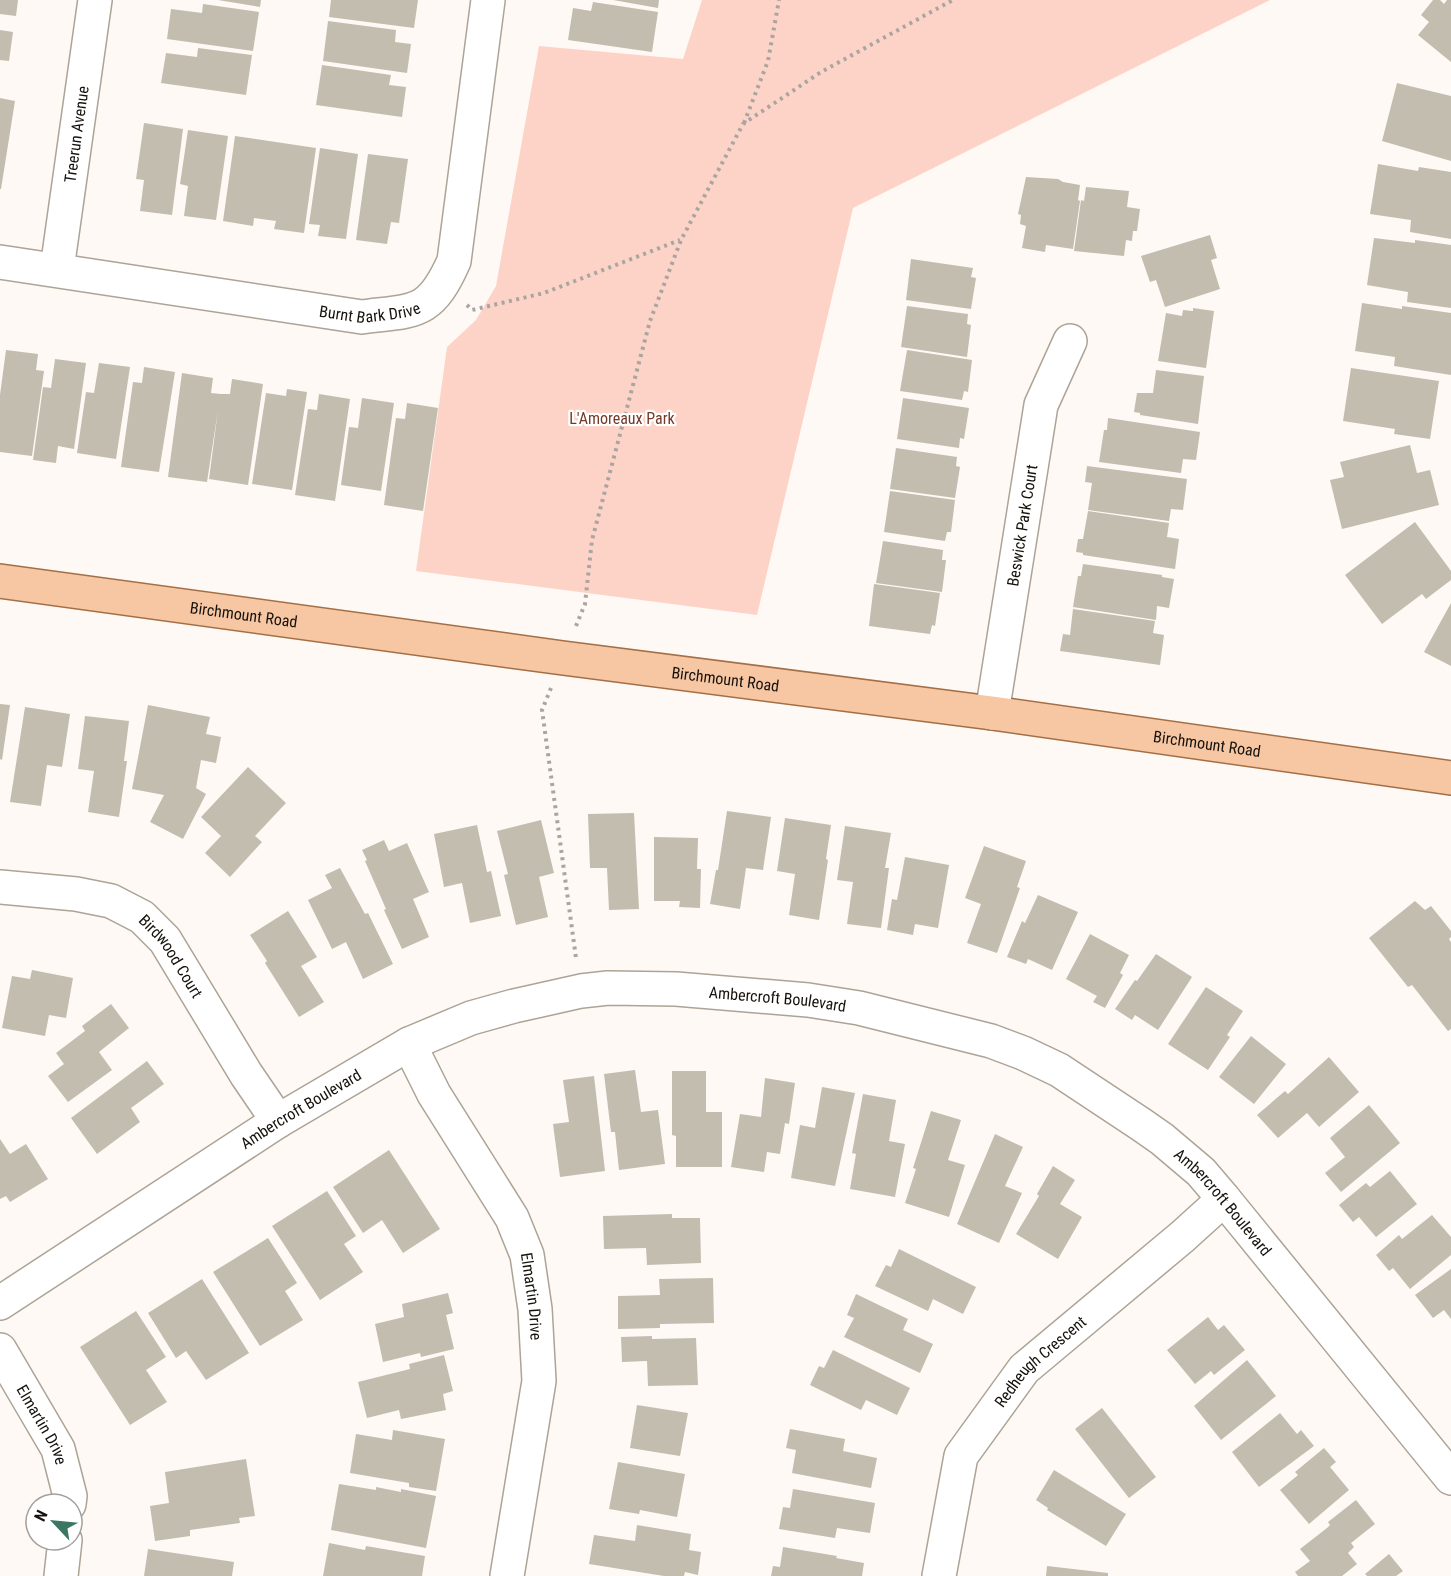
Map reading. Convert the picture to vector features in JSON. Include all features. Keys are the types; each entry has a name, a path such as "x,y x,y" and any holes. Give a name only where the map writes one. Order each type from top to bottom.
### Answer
{"main road":[{"name":"Birchmount Road","path":"0,581 562,658 992,713 1451,778"}],"street":[{"name":"Treerun Avenue","path":"57,269 95,0"},
{"name":"Burnt Bark Drive","path":"0,262 362,317 415,310 436,295 454,261 488,0"},
{"name":"Beswick Park Court","path":"992,713 1041,405 1070,341"},
{"name":"Birdwood Court","path":"0,887 76,894 111,901 142,917 165,940 246,1074 278,1121"},
{"name":"Ambercroft Boulevard","path":"0,1303 278,1121 409,1044 471,1018 514,1005 581,991 608,988 676,989 808,1000 870,1010 991,1041 1023,1053 1059,1070 1162,1139 1201,1172 1451,1478"},
{"name":"Elmartin Drive","path":"409,1044 434,1094 512,1218 527,1255 535,1309 539,1381 507,1576"},
{"name":"Redheugh Crescent","path":"939,1576 961,1456 1024,1369 1224,1199"},
{"name":"Elmartin Drive","path":"0,1350 58,1449 69,1492"},
{"path":"61,1576 64,1552"}],"path":[{"path":"585,604 592,540 651,321 681,240 743,124 768,61 779,0"},
{"path":"743,124 821,72 953,0"},
{"path":"443,285 472,310 544,293 681,240"},
{"path":"542,710 581,991"}],"green space":[{"name":"L'Amoreaux Park","path":"702,0 1270,0 853,208 757,615 416,571 447,347 476,320 496,286 539,46 683,59"}],"building":[{"path":"0,0 18,0 16,16 0,14"},
{"path":"218,0 261,0 260,7"},
{"path":"331,0 418,0 414,28 329,17"},
{"path":"613,0 659,0 658,8"},
{"path":"1433,0 1440,0 1444,4 1447,0 1451,0 1451,62 1418,35 1429,22 1421,15"},
{"path":"593,2 658,12 652,52 568,40 573,8 591,11"},
{"path":"203,4 259,12 253,51 167,39 171,9 202,13"},
{"path":"328,21 396,30 395,42 411,44 407,73 323,61"},
{"path":"0,30 13,32 9,61 0,60"},
{"path":"198,48 252,55 246,95 161,83 166,53 197,57"},
{"path":"322,65 391,75 389,85 406,87 402,117 316,105"},
{"path":"1397,83 1451,96 1451,161 1382,141"},
{"path":"0,98 15,101 1,189 0,189"},
{"path":"144,123 183,129 172,215 140,211 144,180 136,179"},
{"path":"188,130 228,136 216,220 184,216 188,186 180,184"},
{"path":"235,136 316,148 304,233 274,229 276,221 254,218 253,226 223,221"},
{"path":"320,148 358,154 346,239 318,236 320,225 309,224"},
{"path":"368,154 408,159 399,223 391,222 387,244 356,240"},
{"path":"1378,164 1418,171 1419,167 1451,172 1451,239 1410,232 1411,220 1370,214"},
{"path":"1026,177 1058,179 1080,185 1073,249 1046,245 1045,252 1022,248 1026,226 1020,224 1021,215 1018,214"},
{"path":"1086,187 1129,191 1127,207 1140,209 1137,231 1133,231 1132,241 1126,240 1124,256 1074,251 1081,200 1084,201"},
{"path":"1210,235 1217,258 1211,260 1220,289 1165,307 1156,280 1150,282 1141,256"},
{"path":"1374,238 1451,245 1451,308 1407,302 1408,292 1367,285"},
{"path":"911,259 973,268 971,277 976,278 971,309 906,300"},
{"path":"1362,303 1451,313 1451,375 1394,366 1395,357 1355,351"},
{"path":"907,306 968,314 967,324 971,325 967,357 901,347"},
{"path":"1193,308 1214,311 1206,368 1158,361 1166,313 1182,316 1183,310 1193,311"},
{"path":"6,350 38,354 36,370 44,371 32,456 0,452 0,395"},
{"path":"907,350 972,360 968,392 964,391 962,400 900,391"},
{"path":"55,359 86,363 74,449 58,446 56,463 33,460 43,387 51,388"},
{"path":"99,363 130,367 116,459 77,453 86,392 94,393"},
{"path":"144,367 175,372 159,472 121,467 133,382 142,383"},
{"path":"1351,368 1439,381 1430,439 1394,434 1395,429 1343,421"},
{"path":"1156,370 1204,376 1198,424 1140,415 1134,412 1137,393 1153,393"},
{"path":"182,373 213,378 211,393 230,394 232,379 263,384 248,485 209,479 218,410 207,482 168,477"},
{"path":"287,389 307,392 292,490 252,484 266,393 286,396"},
{"path":"319,394 350,399 335,501 295,495 308,409 317,410"},
{"path":"362,398 394,403 381,491 341,485 349,427 358,428"},
{"path":"903,398 969,408 964,439 960,438 959,448 897,439"},
{"path":"407,403 438,408 423,511 384,505 396,418 405,419"},
{"path":"1108,418 1200,432 1196,460 1183,459 1181,473 1099,462"},
{"path":"1410,445 1417,473 1430,470 1439,505 1342,529 1330,480 1344,477 1340,462"},
{"path":"896,448 957,457 956,466 960,467 955,498 890,489"},
{"path":"1087,466 1187,479 1183,510 1171,509 1169,521 1088,510 1092,483 1085,482"},
{"path":"890,491 955,500 951,532 947,532 945,541 884,532"},
{"path":"1088,511 1169,523 1167,537 1179,539 1175,569 1076,552 1078,539 1083,539"},
{"path":"1415,522 1451,571 1451,580 1426,599 1422,594 1382,624 1345,575"},
{"path":"883,541 943,550 942,560 946,560 942,592 876,583"},
{"path":"1083,564 1162,575 1162,577 1174,579 1169,608 1157,606 1156,620 1073,607 1078,576 1081,576"},
{"path":"874,584 940,593 935,626 932,625 930,634 869,626"},
{"path":"1451,603 1451,666 1424,652"},
{"path":"1073,609 1155,621 1153,633 1164,635 1160,665 1060,651 1063,634 1070,635"},
{"path":"0,704 10,705 2,760 0,759"},
{"path":"148,705 210,717 206,734 221,737 216,763 201,760 196,788 206,794 183,839 150,822 164,795 132,789"},
{"path":"25,707 70,714 62,767 47,765 41,806 10,802"},
{"path":"85,716 129,721 124,761 127,761 119,817 88,812 94,771 78,769"},
{"path":"248,767 286,803 255,836 262,842 230,877 205,853 221,836 201,817"},
{"path":"727,811 771,817 763,870 746,868 740,909 710,904"},
{"path":"634,813 639,909 609,910 607,868 590,868 588,814"},
{"path":"785,818 831,825 819,920 789,915 795,874 777,871"},
{"path":"541,820 554,873 539,877 548,917 516,925 504,875 508,874 497,831"},
{"path":"477,825 487,872 491,871 501,916 470,923 462,883 444,887 434,834"},
{"path":"845,826 891,833 885,868 889,868 881,928 847,924 853,882 837,880"},
{"path":"654,837 698,838 697,869 701,869 700,908 679,907 680,901 654,901"},
{"path":"384,840 389,851 407,843 429,892 413,899 429,937 402,949 384,910 386,909 362,850"},
{"path":"984,846 1026,861 1017,887 1020,888 997,953 967,943 981,904 965,898"},
{"path":"905,857 949,865 938,928 915,924 913,935 887,930 892,899 897,900"},
{"path":"340,868 365,914 368,913 393,964 363,979 346,942 332,949 308,900 332,888 325,875"},
{"path":"1038,895 1078,912 1052,970 1028,959 1026,964 1007,957 1022,921 1025,923"},
{"path":"1415,901 1425,910 1431,906 1451,931 1449,939 1451,942 1451,1029 1448,1031 1412,985 1408,987 1369,938"},
{"path":"288,911 317,957 301,966 324,1002 299,1017 250,935"},
{"path":"1090,934 1129,955 1120,973 1123,975 1105,1008 1093,1002 1097,996 1066,979"},
{"path":"1156,954 1192,977 1158,1030 1135,1015 1132,1020 1115,1009"},
{"path":"32,970 73,978 66,1018 49,1015 45,1036 2,1028 12,976 30,979"},
{"path":"1206,987 1243,1011 1227,1035 1230,1037 1208,1070 1168,1044"},
{"path":"111,1004 129,1028 99,1052 112,1070 68,1102 48,1076 64,1064 56,1053 85,1031 82,1026"},
{"path":"1251,1036 1286,1064 1254,1104 1219,1077"},
{"path":"1329,1057 1359,1092 1319,1127 1307,1113 1278,1138 1257,1115 1285,1091 1288,1094"},
{"path":"147,1061 164,1084 131,1108 140,1122 97,1154 71,1118"},
{"path":"635,1070 641,1112 658,1110 665,1164 619,1170 615,1132 611,1132 604,1074"},
{"path":"672,1071 706,1071 706,1112 722,1112 722,1167 676,1167 676,1136 672,1135"},
{"path":"594,1076 605,1171 560,1177 553,1124 569,1122 563,1080"},
{"path":"765,1078 795,1083 789,1124 785,1123 780,1154 767,1152 764,1172 731,1167 740,1114 761,1117"},
{"path":"822,1087 855,1093 835,1186 791,1178 800,1125 815,1128"},
{"path":"863,1094 896,1100 889,1141 905,1144 895,1197 850,1189 856,1154 852,1153"},
{"path":"1369,1105 1400,1143 1341,1192 1325,1173 1345,1157 1330,1138"},
{"path":"931,1111 961,1120 948,1160 965,1165 949,1217 905,1203 916,1169 913,1168"},
{"path":"995,1134 1023,1147 1005,1186 1022,1193 999,1243 957,1224"},
{"path":"0,1139 10,1154 26,1144 48,1179 10,1202 6,1196 0,1199"},
{"path":"389,1150 440,1229 403,1253 382,1220 363,1233 333,1187"},
{"path":"1053,1166 1075,1180 1060,1204 1082,1217 1058,1259 1016,1234 1039,1196 1037,1194"},
{"path":"1390,1171 1417,1204 1376,1237 1359,1217 1353,1222 1339,1205 1366,1183 1370,1187"},
{"path":"327,1191 356,1236 344,1244 363,1272 320,1300 272,1226"},
{"path":"672,1214 672,1218 700,1218 701,1263 647,1265 646,1248 604,1249 603,1216"},
{"path":"1432,1215 1451,1237 1451,1255 1410,1289 1393,1268 1389,1271 1376,1255 1399,1235 1402,1239"},
{"path":"268,1238 297,1283 285,1291 303,1320 260,1346 213,1272"},
{"path":"899,1249 976,1287 963,1314 933,1299 928,1311 875,1286 886,1265 891,1267"},
{"path":"1451,1269 1451,1319 1444,1310 1433,1318 1415,1295"},
{"path":"713,1278 714,1323 660,1324 660,1328 618,1329 618,1296 660,1295 659,1279"},
{"path":"202,1279 249,1353 206,1380 186,1351 176,1358 148,1313"},
{"path":"448,1293 453,1313 446,1315 454,1349 421,1357 420,1353 383,1362 375,1324 404,1317 402,1304"},
{"path":"856,1294 908,1319 903,1330 933,1344 920,1373 844,1337 854,1318 847,1315"},
{"path":"136,1311 166,1357 146,1370 167,1402 130,1425 80,1347"},
{"path":"1208,1317 1218,1330 1224,1325 1245,1350 1214,1375 1211,1371 1195,1384 1167,1350"},
{"path":"652,1336 652,1339 696,1338 698,1385 648,1386 647,1361 622,1362 621,1337"},
{"path":"833,1350 910,1388 897,1415 866,1400 861,1410 810,1385 819,1366 824,1368"},
{"path":"444,1355 453,1391 443,1394 446,1410 401,1419 399,1410 367,1418 358,1382 410,1369 409,1364"},
{"path":"1247,1360 1276,1396 1221,1440 1194,1406"},
{"path":"637,1405 688,1413 680,1456 630,1448"},
{"path":"1102,1408 1156,1477 1129,1498 1075,1429"},
{"path":"1280,1413 1297,1434 1301,1430 1314,1446 1259,1487 1232,1452"},
{"path":"790,1429 845,1439 843,1451 877,1458 871,1488 792,1473 796,1450 786,1448"},
{"path":"393,1430 445,1439 436,1491 409,1487 409,1483 350,1473 356,1434 392,1440"},
{"path":"1324,1448 1336,1462 1330,1467 1349,1490 1309,1524 1280,1490 1298,1475 1295,1472"},
{"path":"246,1459 255,1516 239,1518 240,1523 190,1530 190,1536 155,1541 150,1506 169,1503 165,1472"},
{"path":"618,1462 685,1474 677,1517 640,1510 639,1514 609,1509"},
{"path":"1054,1470 1126,1514 1106,1546 1047,1510 1048,1508 1036,1500"},
{"path":"339,1484 376,1490 376,1487 401,1492 401,1489 436,1496 426,1548 331,1530"},
{"path":"793,1489 875,1503 870,1533 837,1528 835,1538 779,1529 783,1507 790,1508"},
{"path":"1356,1500 1375,1524 1351,1543 1354,1547 1348,1553 1357,1564 1342,1576 1298,1576 1295,1572 1310,1561 1300,1549 1327,1528 1330,1525 1328,1522"},
{"path":"637,1525 691,1534 689,1550 701,1552 698,1575 685,1572 684,1576 664,1576 589,1564 594,1535 635,1541"},
{"path":"329,1543 365,1550 366,1546 425,1556 422,1576 323,1576"},
{"path":"783,1547 864,1563 862,1576 771,1576 773,1566 780,1567"},
{"path":"148,1549 234,1562 232,1576 144,1576"},
{"path":"1389,1554 1403,1571 1396,1576 1367,1576 1365,1574"},
{"path":"1047,1566 1108,1573 1108,1576 1046,1576"}]}
